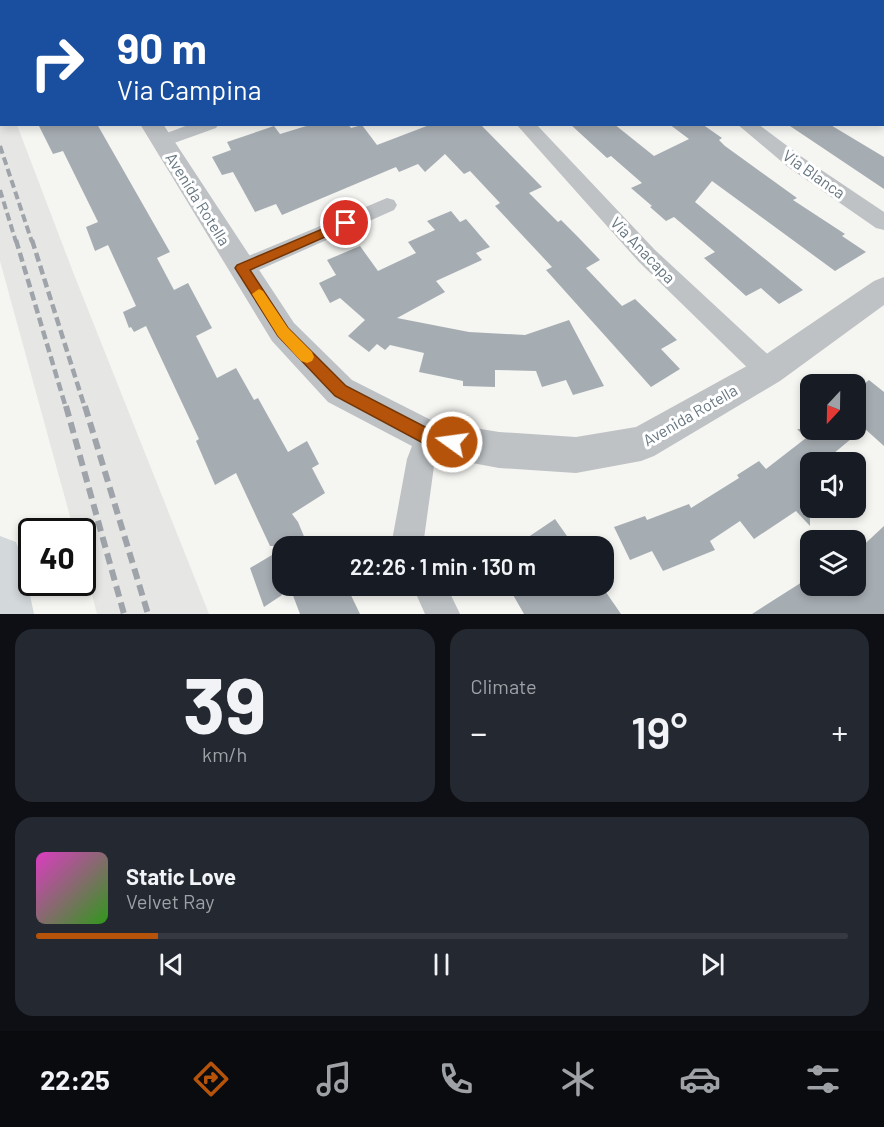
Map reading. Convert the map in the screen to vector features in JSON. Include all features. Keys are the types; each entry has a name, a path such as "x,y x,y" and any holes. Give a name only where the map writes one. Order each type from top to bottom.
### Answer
{"main road":[{"path":"0,558 11,614"}],"street":[{"path":"157,133 198,126"},
{"name":"Via Anacapa","path":"527,126 647,256 768,370"},
{"name":"Via Blanca","path":"749,126 795,162 884,222"},
{"name":"Avenida Rotella","path":"157,133 283,332 340,391 429,438 500,450 576,455 641,444 768,370 884,288"},
{"path":"242,268 387,205"},
{"path":"409,536 421,459 429,438"},
{"path":"434,596 443,614"}],"shaded area":[{"path":"0,126 17,126 209,614 97,614 92,596 96,596 96,518 70,518 0,261"}],"building":[{"path":"39,126 98,126 170,252 157,258 174,290 188,283 212,328 196,336 217,378 236,368 254,400 258,398 288,452 307,441 319,464 312,468 325,493 292,514 304,536 272,536 272,546 270,546 236,473 215,485 196,441 199,439 146,326 134,332 131,327 129,328 123,312 136,306 108,245 95,251 86,227 98,222 63,151 53,154"},
{"path":"274,126 280,134 306,126 350,126 351,128 363,126 377,145 427,126 482,126 542,187 529,193 558,222 561,220 600,260 586,268 622,306 635,299 677,340 661,349 680,369 651,387 546,270 552,267 495,206 500,203 470,171 464,174 445,154 425,172 418,164 399,172 396,167 282,215 276,204 255,212 233,172 222,175 212,157 231,150 227,142"},
{"path":"572,126 616,126 654,156 689,139 672,126 705,126 722,138 719,140 725,146 797,198 793,200 845,234 842,236 866,252 835,271 712,181 695,202 803,290 779,304 761,288 746,296 704,258 715,252 674,217 666,221 631,188 642,183 611,156 607,158"},
{"path":"790,126 832,126 884,157 884,189"},
{"path":"451,211 460,222 466,219 490,247 476,253 482,260 436,281 445,292 397,318 469,332 525,335 569,320 604,386 573,395 566,380 542,387 536,371 495,370 495,387 463,386 463,381 419,372 424,353 390,345 385,350 377,344 369,352 348,336 365,320 340,298 330,303 319,283 336,275 327,260 360,246 378,271 416,253 408,242 435,230 427,221"},
{"path":"869,380 884,392 884,446 866,430 866,382"},
{"path":"803,440 850,440 835,452 800,452 800,515 796,511 754,539 740,521 710,541 715,550 663,571 652,551 630,560 614,527 645,516 647,520 689,504 691,508 739,478 737,475 759,461 766,469"},
{"path":"803,518 810,518 810,526"},
{"path":"555,519 567,536 530,536"},
{"path":"884,526 884,614 752,614 800,583 800,596 866,596 866,543"},
{"path":"272,555 272,596 280,596 264,607 250,568"},
{"path":"293,596 351,596 360,614 300,614"},
{"path":"514,596 609,596 621,614 524,614"}],"railway":[{"path":"0,146 32,242"},
{"path":"0,190 16,242"},
{"path":"16,240 66,408"},
{"path":"32,240 85,408"},
{"path":"66,406 124,614"},
{"path":"85,406 148,614"}],"slow traffic":[{"path":"259,294 283,332 307,357"}],"route":[{"path":"346,223 242,268 283,332 340,391 429,438 452,442"}]}
